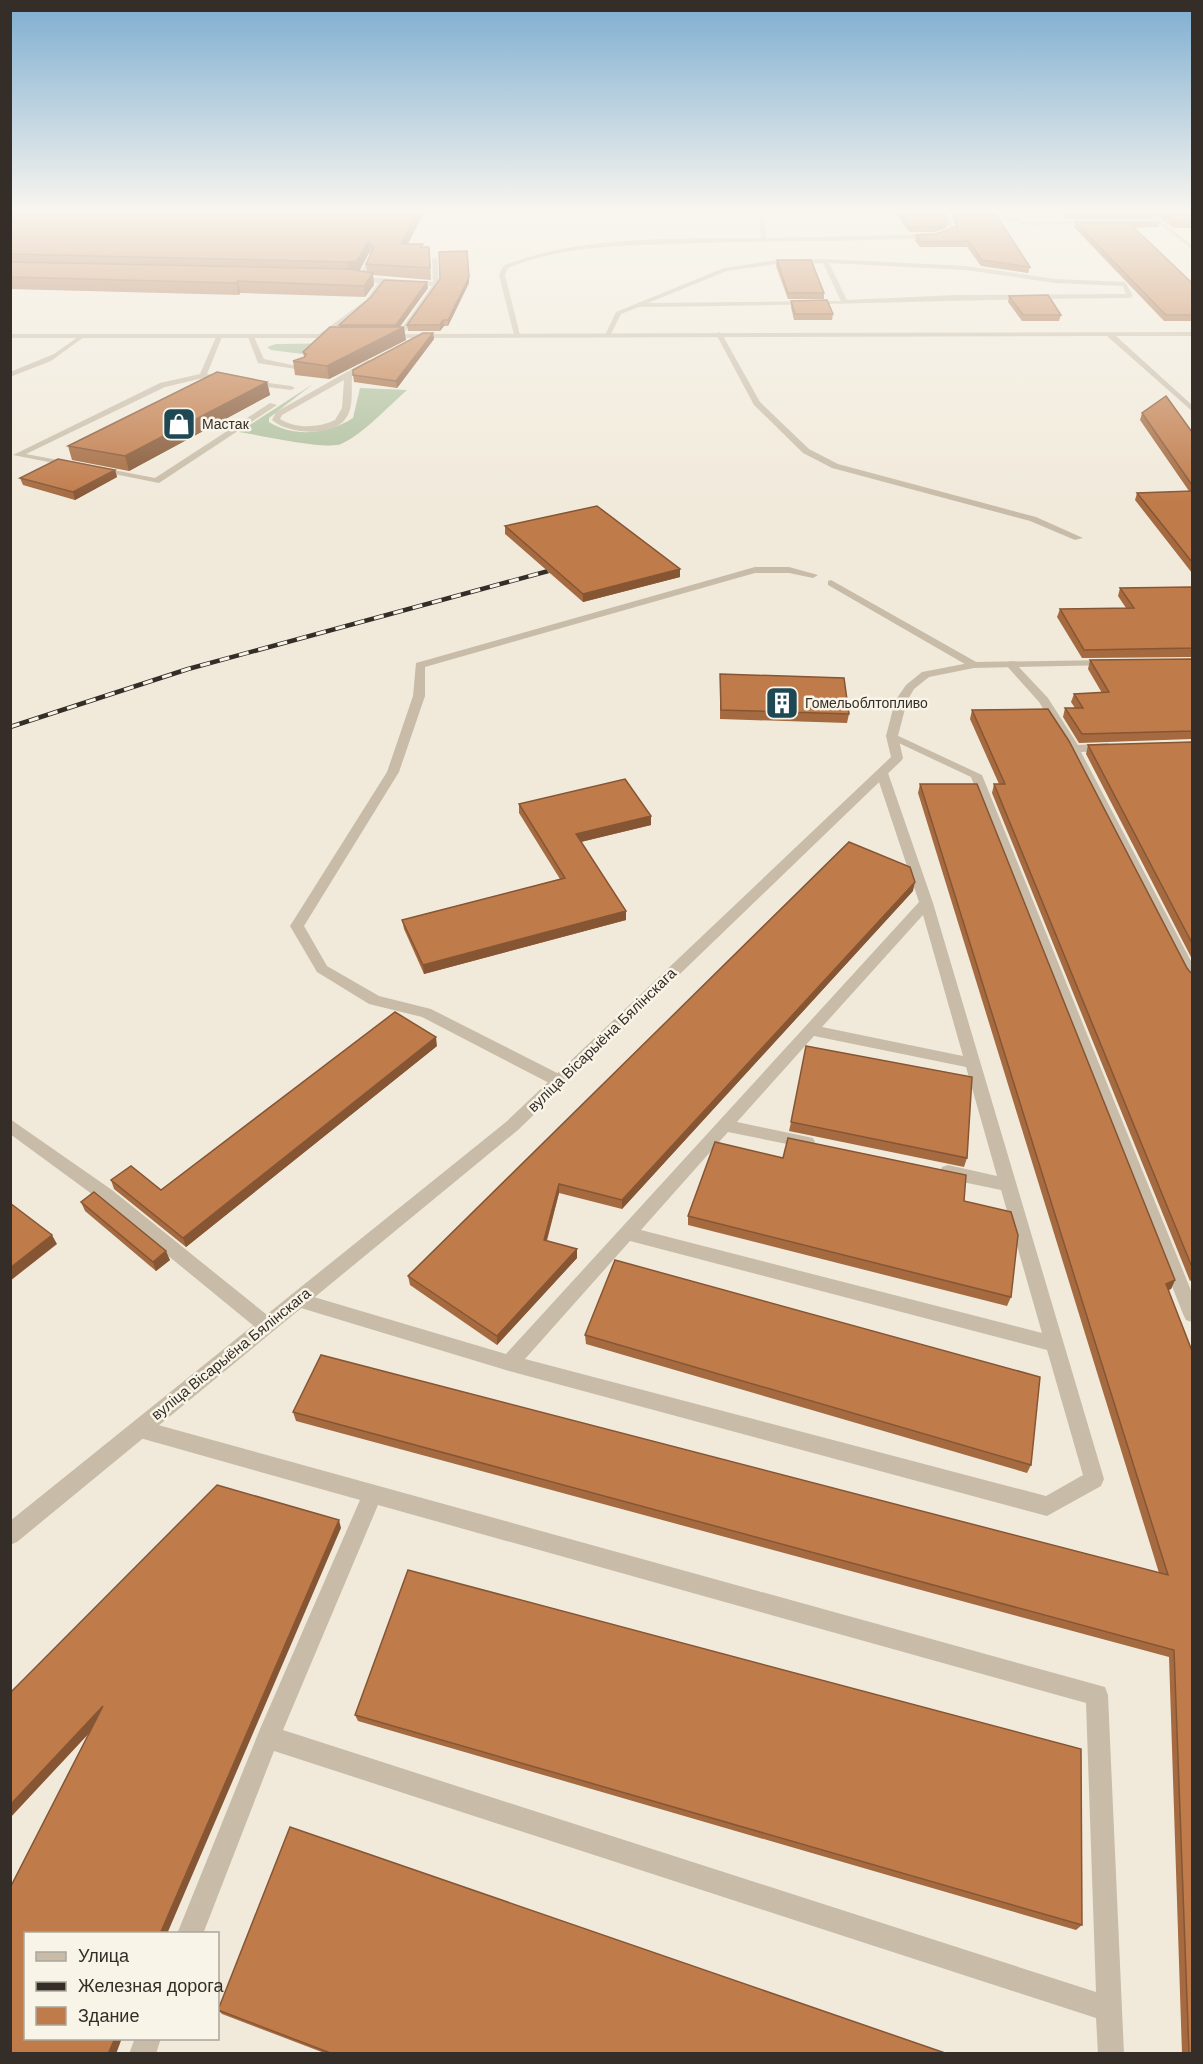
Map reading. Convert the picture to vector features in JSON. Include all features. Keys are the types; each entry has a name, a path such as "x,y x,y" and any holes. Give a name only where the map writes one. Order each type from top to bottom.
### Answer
{"street":[{"path":"320,336 357,309"},
{"path":"399,336 417,309"},
{"path":"511,309 518,335"},
{"path":"608,334 618,313 627,309"},
{"path":"719,334 757,403 806,451 835,466 1033,519 1078,538"},
{"path":"1109,334 1192,409"},
{"path":"376,336 1192,334"},
{"path":"10,336 354,336"},
{"path":"10,375 52,360 65,352 82,336"},
{"path":"401,347 422,336"},
{"path":"203,376 219,337"},
{"path":"251,337 261,361 302,368"},
{"path":"348,374 345,415 340,420 330,426 304,429 289,427 276,420 279,414 348,374 380,358"},
{"path":"333,372 348,374"},
{"path":"225,379 203,376 163,385 17,455 156,481 273,405"},
{"path":"236,380 291,388"},
{"path":"559,1082 426,1013 374,1000 322,969 297,926 393,772 419,696 420,665 755,570 789,570 813,575"},
{"path":"831,583 974,665"},
{"name":"вуліца Вісарыёна Бялінскага","path":"10,1535 512,1126 559,1082 897,758 892,736 901,701 910,687 926,674 974,665 1124,663"},
{"path":"1010,664 1044,700 1074,749 1192,976"},
{"path":"892,736 976,775 1192,1314"},
{"path":"1074,749 1118,747"},
{"path":"297,1300 508,1363 1047,1506 1094,1479 926,903 882,773"},
{"path":"508,1363 926,903"},
{"path":"810,1030 972,1063"},
{"path":"10,1125 106,1195 266,1325"},
{"path":"724,1125 826,1147"},
{"path":"929,1168 1008,1185"},
{"path":"626,1233 1054,1344"},
{"path":"140,1429 1097,1695 1111,2054"},
{"path":"191,1932 268,1737 373,1493"},
{"path":"268,1737 1109,2009"}],"green space":[{"path":"351,343 342,359 271,350 267,347 276,344"},
{"path":"313,384 269,418 269,422 300,432 322,431 353,418 360,388 407,390 367,427 341,444 307,444 239,432"}],"building":[{"path":"357,309 407,309 396,325 339,325"},
{"path":"418,309 453,309 448,320 443,320 440,325 407,325"},
{"path":"794,309 831,309 833,314 795,314"},
{"path":"1019,309 1057,309 1061,315 1023,315"},
{"path":"1160,309 1192,309 1192,315 1166,315"},
{"path":"330,327 404,327 327,366 293,361 305,357 306,354 303,352"},
{"path":"423,333 433,333 396,381 353,375 353,370"},
{"path":"217,372 267,382 125,456 68,446"},
{"path":"1166,396 1192,432 1192,485 1142,413"},
{"path":"58,459 115,470 73,492 20,478"},
{"path":"1192,491 1192,562 1137,493"},
{"path":"597,506 680,569 583,594 505,526"},
{"path":"1192,587 1192,648 1084,650 1060,609 1134,608 1120,588"},
{"path":"1192,659 1192,731 1082,734 1065,708 1083,708 1074,694 1109,692 1090,660"},
{"name":"Гомельоблтопливо","path":"720,674 844,678 849,714 721,710"},
{"path":"1048,709 1069,741 1187,968 1192,973 1192,1267 994,784 1005,784 972,710"},
{"path":"1192,742 1192,943 1088,745"},
{"path":"625,779 651,816 576,834 626,911 423,965 402,920 565,878 519,804"},
{"path":"920,784 977,784 1175,1280 1166,1284 1192,1351 1192,2054 1189,2054 1174,1650 293,1412 321,1355 1168,1575"},
{"path":"849,842 910,867 915,882 622,1200 559,1184 544,1240 577,1249 497,1336 408,1276"},
{"path":"395,1012 436,1037 183,1238 111,1180 131,1166 161,1190"},
{"path":"806,1046 972,1077 967,1158 791,1122"},
{"path":"788,1138 966,1175 964,1201 1011,1212 1018,1235 1011,1297 688,1216 715,1142 783,1158"},
{"path":"94,1192 166,1251 153,1262 81,1202"},
{"path":"10,1203 52,1235 10,1268"},
{"path":"615,1260 1040,1377 1031,1465 585,1335"},
{"path":"217,1485 339,1520 161,1932 24,1932 24,2040 114,2040 108,2054 10,2054 10,1888 103,1706 10,1805 10,1693"},
{"path":"408,1570 1081,1749 1082,1925 355,1715"},
{"path":"290,1827 948,2054 333,2054 219,2010"}],"railway":[{"path":"10,727 188,669 563,567"}],"place":[{"name":"Мастак","path":"179,424"},
{"name":"Гомельоблтопливо","path":"782,703"}]}
